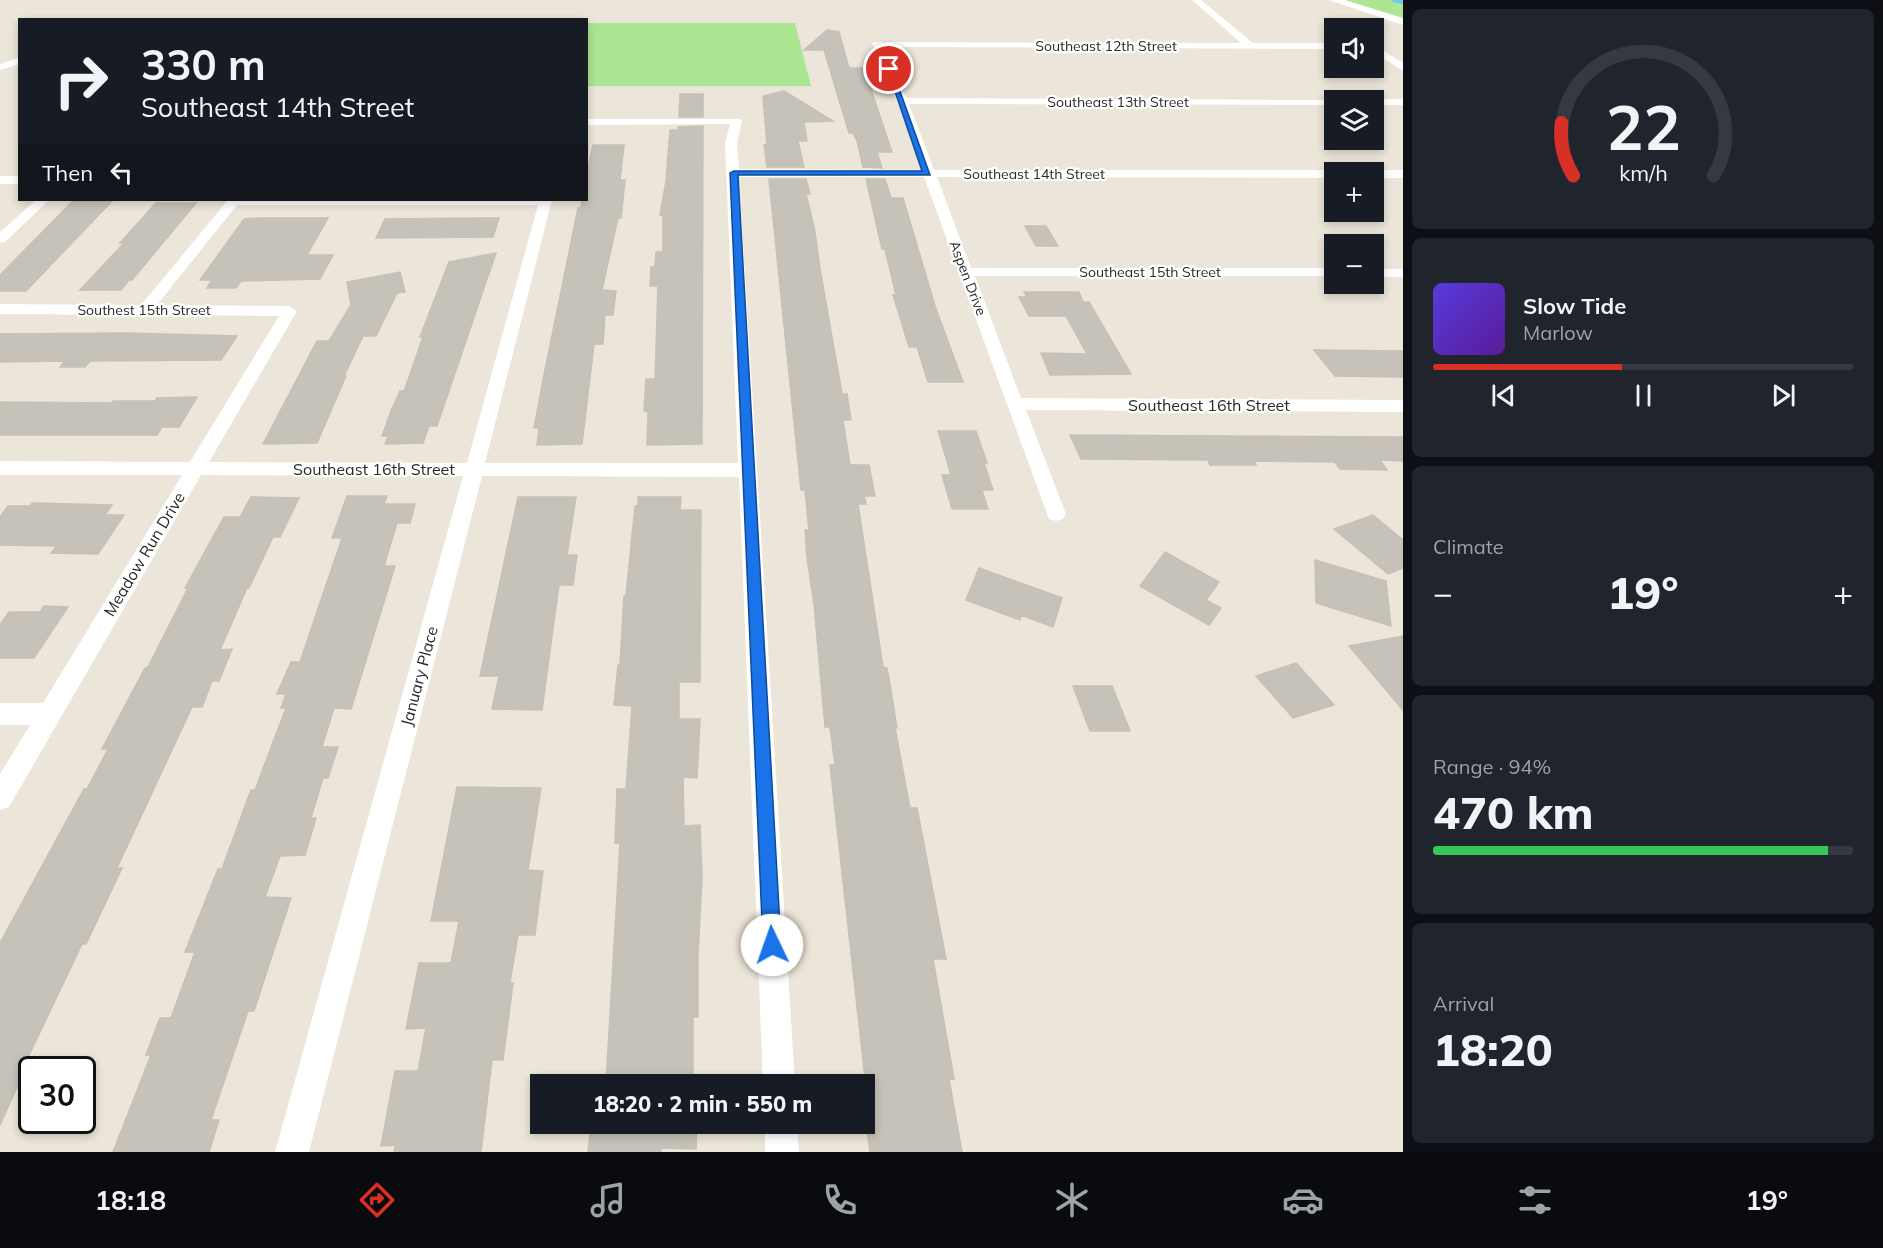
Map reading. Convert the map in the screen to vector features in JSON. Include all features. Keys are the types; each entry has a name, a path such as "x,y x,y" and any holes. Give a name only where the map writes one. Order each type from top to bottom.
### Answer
{"street":[{"path":"1196,0 1251,46"},
{"path":"1334,0 1403,22"},
{"name":"Southeast 12th Street","path":"877,45 1324,46"},
{"name":"Aspen Drive","path":"877,45 883,54 902,101 927,174 1056,514"},
{"path":"1384,46 1393,46"},
{"path":"1384,54 1403,68"},
{"path":"0,67 18,61"},
{"name":"Southeast 13th Street","path":"902,101 1324,102"},
{"path":"1384,102 1403,102"},
{"path":"588,122 736,121 732,143 778,1074"},
{"name":"Southeast 14th Street","path":"734,173 1324,174"},
{"path":"1384,174 1403,174"},
{"path":"0,180 18,180"},
{"path":"0,238 42,201"},
{"path":"146,309 232,201"},
{"name":"January Place","path":"292,1152 546,201"},
{"name":"Southeast 15th Street","path":"966,272 1324,272"},
{"path":"1384,273 1403,273"},
{"name":"Southest 15th Street","path":"0,309 289,311"},
{"name":"Meadow Run Drive","path":"0,798 289,311"},
{"name":"Southeast 16th Street","path":"1015,404 1403,406"},
{"name":"Southeast 16th Street","path":"0,468 748,470"},
{"path":"0,714 49,714"},
{"path":"781,1134 782,1152"}],"green space":[{"path":"1340,0 1403,0 1403,20"},
{"path":"588,23 795,23 811,86 588,86"}],"building":[{"path":"827,30 839,32 849,68 864,68 892,152 877,152 882,168 863,167 857,141 853,133 849,133 824,50 804,50"},
{"path":"784,91 833,121 804,122 807,141 798,141 804,167 767,167 763,96"},
{"path":"680,94 703,94 703,117 679,117"},
{"path":"703,126 702,444 647,445 648,411 644,411 646,379 655,379 658,286 650,286 651,267 655,267 656,252 663,252 663,215 660,215 666,181 670,130 678,130 678,127"},
{"path":"593,145 624,145 620,180 625,180 621,218 618,218 602,290 616,291 613,315 605,315 603,344 594,344 582,444 537,445 539,428 534,428 578,208 581,208 582,201 588,201 588,169"},
{"path":"769,179 806,179 810,194 806,194 815,232 842,394 847,394 851,420 843,420 850,465 869,465 875,496 864,496 866,504 858,504 883,667 887,668 897,728 895,728 910,808 917,808 946,959 933,959 954,1079 949,1079 962,1152 870,1152 868,1134 875,1134 875,1074 865,1074 830,765 835,765 830,727 825,727 814,604 807,558 805,530 809,530 805,490 801,490"},
{"path":"866,179 885,179 891,198 903,198 935,306 963,382 928,382 917,347 909,347 893,295 896,295 885,249 882,249"},
{"path":"73,201 112,201 26,291 0,291 0,275"},
{"path":"156,203 196,203 132,280 129,280 121,290 80,290 124,243 120,243"},
{"path":"328,218 307,255 333,255 320,279 241,281 236,288 207,288 212,280 200,280 244,219"},
{"path":"499,218 493,237 376,238 385,219"},
{"path":"1025,226 1046,226 1058,246 1036,246"},
{"path":"496,253 437,426 429,426 423,443 385,444 388,436 382,436 400,391 404,391 423,337 420,337 449,262"},
{"path":"400,272 405,292 397,293 376,336 363,336 317,443 263,444 317,341 329,341 351,305 347,282"},
{"path":"1024,292 1079,292 1083,302 1089,302 1131,374 1050,375 1041,353 1087,354 1066,316 1029,316 1019,297 1027,297"},
{"path":"126,333 237,336 221,360 90,361 85,367 60,367 65,361 0,362 0,334"},
{"path":"1314,350 1403,351 1403,377 1335,376"},
{"path":"197,397 179,427 162,427 157,435 0,435 0,402 112,403 113,401 155,401 157,398"},
{"path":"938,431 976,431 993,490 982,490 988,509 952,509 942,475 951,475"},
{"path":"1070,435 1403,437 1403,461 1380,460 1387,470 1340,469 1335,462 1254,461 1256,465 1210,465 1208,460 1081,459"},
{"path":"347,496 387,496 384,504 415,504 410,523 397,523 384,566 395,566 351,709 334,708 322,747 338,747 328,778 323,778 311,818 316,818 305,855 280,856 265,897 291,898 254,1011 248,1011 211,1120 219,1120 209,1152 113,1152 151,1055 146,1055 160,1018 171,1018 195,952 185,952 218,869 222,869 251,790 255,790 286,708 281,708 286,694 277,694 291,662 300,662 342,538 332,538"},
{"path":"251,497 299,498 280,537 273,537 247,588 220,650 232,649 219,681 212,681 202,707 192,707 117,868 122,868 86,944 82,944 29,1056 18,1056 18,1085 0,1125 0,943 84,789 87,789 108,749 102,749 145,668 148,667 188,588 185,588 224,517 240,517"},
{"path":"518,497 576,497 567,555 577,555 573,585 559,585 542,710 492,709 499,676 480,676"},
{"path":"638,497 681,497 680,510 701,510 700,682 679,682 679,719 700,719 697,778 683,777 684,826 700,825 702,877 698,1017 693,1017 693,1074 607,1074 620,843 615,843 617,789 626,789 632,706 614,705 618,665 620,665 624,596 626,596 635,506 638,506"},
{"path":"32,503 112,505 105,515 124,515 98,554 51,553 57,546 0,545 0,517 8,506 30,506"},
{"path":"1373,515 1403,540 1403,568 1388,574 1334,529"},
{"path":"1165,552 1219,582 1206,600 1221,608 1209,625 1140,586"},
{"path":"1315,560 1386,581 1391,626 1316,603"},
{"path":"979,568 1062,598 1053,627 1021,615 1020,620 966,600"},
{"path":"44,606 68,607 34,658 0,658 0,625 9,612 40,612"},
{"path":"1403,636 1403,710 1349,646"},
{"path":"1296,663 1334,705 1293,718 1256,676"},
{"path":"1073,686 1112,686 1130,731 1090,731"},
{"path":"457,787 541,788 528,870 543,871 535,935 518,935 510,983 513,983 503,1060 492,1060 481,1152 394,1152 395,1145 381,1146 395,1071 418,1071 426,1028 406,1029 419,963 451,963 459,921 431,921"},
{"path":"590,1134 697,1134 696,1149 661,1148 661,1152 588,1152"}],"waterway":[{"path":"1394,0 1403,2"}],"route":[{"path":"772,945 734,173 927,174 889,69"}]}
